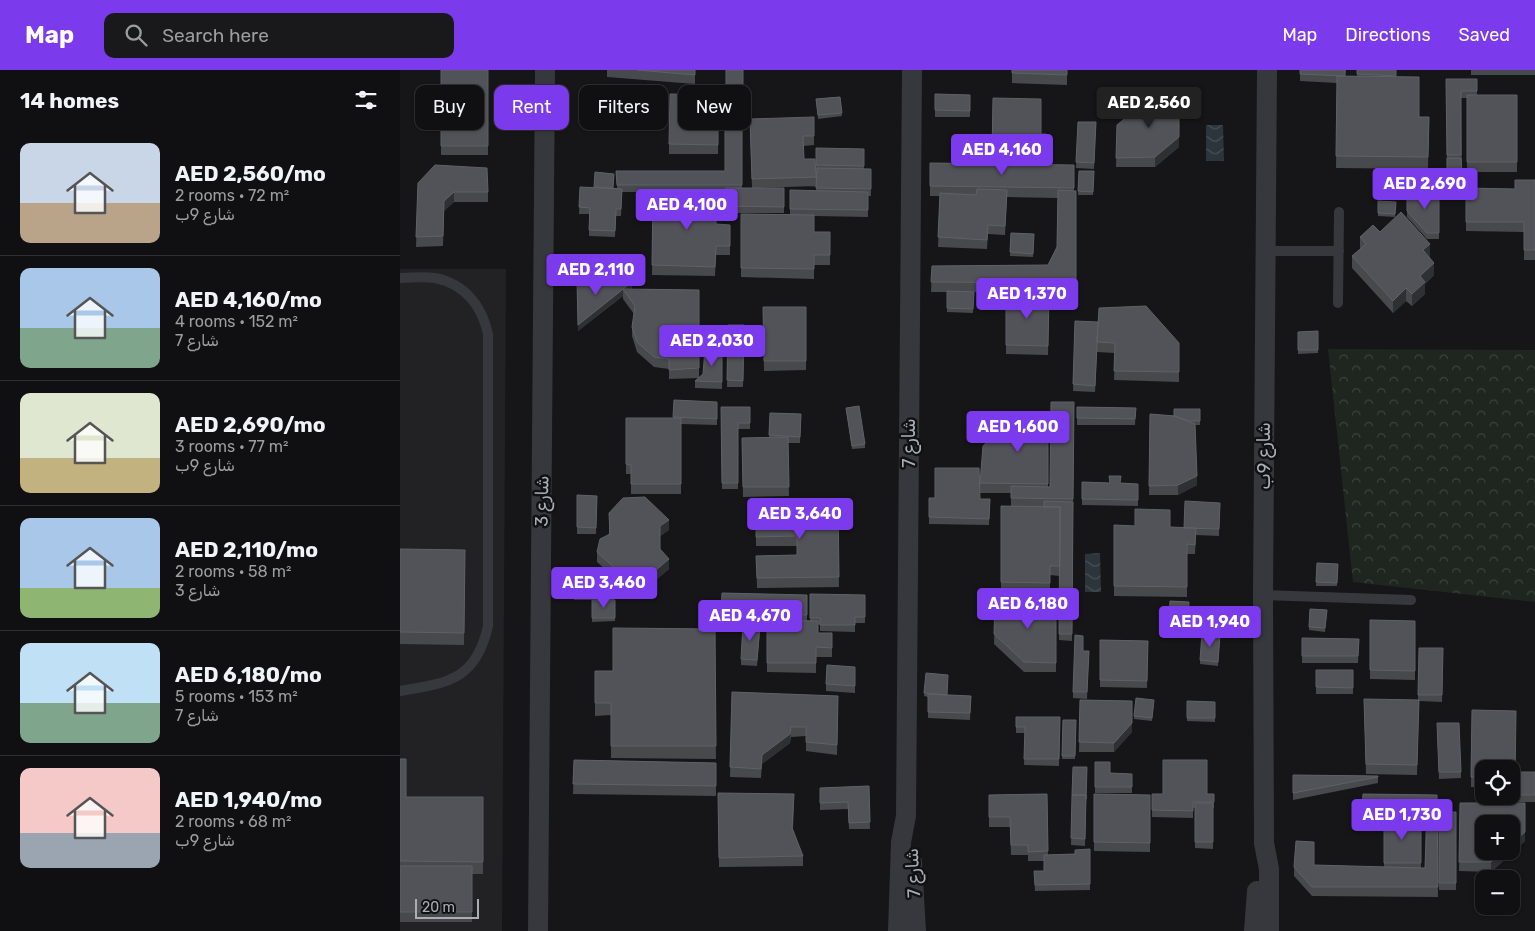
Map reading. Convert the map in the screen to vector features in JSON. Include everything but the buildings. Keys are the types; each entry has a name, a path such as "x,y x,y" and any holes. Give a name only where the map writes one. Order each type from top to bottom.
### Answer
{"street":[{"name":"شارع 3","path":"538,931 546,70"},
{"name":"شارع 7","path":"898,931 902,842 906,816 912,70"},
{"name":"شارع 9ب","path":"1267,70 1263,595 1264,842 1269,869 1269,931"},
{"name":"شارع 7","path":"906,816 911,842 916,931"},
{"name":"شارع 9ب","path":"1254,931 1259,868 1264,842"}],"lane":[{"path":"1338,304 1339,212"},
{"path":"1266,251 1338,251"},
{"path":"400,278 434,278 447,281 460,288 470,297 479,308 485,320 488,334 488,626 485,642 478,656 454,678 439,684 400,690"},
{"path":"1263,595 1411,600"}],"shaded area":[{"path":"400,269 506,269 502,931 400,931"}],"green space":[{"path":"1328,349 1535,350 1535,602 1353,582"}],"water":[{"path":"1206,125 1223,125 1224,161 1206,161"},
{"path":"1100,553 1101,592 1085,592 1085,554"}]}
